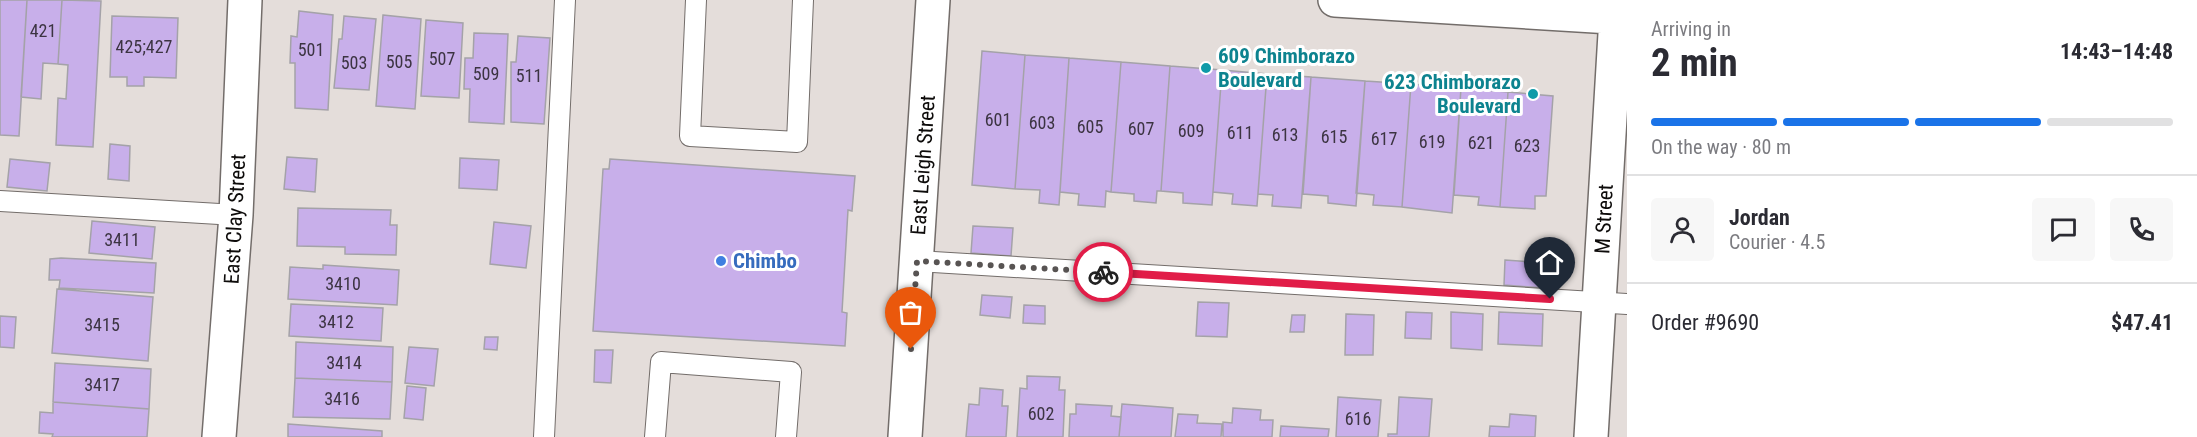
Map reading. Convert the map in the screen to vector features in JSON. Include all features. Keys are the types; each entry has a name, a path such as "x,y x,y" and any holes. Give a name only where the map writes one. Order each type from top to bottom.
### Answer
{"street":[{"name":"East Clay Street","path":"219,437 236,215 245,0"},
{"name":"East Leigh Street","path":"905,437 933,0"},
{"path":"1335,0 1620,12"},
{"name":"M Street","path":"1590,437 1613,303 1620,12"}],"lane":[{"path":"544,437 565,0"},
{"path":"696,0 690,136 797,142 803,0"},
{"path":"0,201 236,215"},
{"path":"917,261 1613,303"},
{"path":"655,437 660,362 790,372 786,437"}],"building":[{"path":"0,0 27,0 19,136 0,135"},
{"path":"27,0 62,0 58,64 43,63 41,99 21,97"},
{"path":"62,0 101,1 93,147 56,145 58,98 66,99 68,65 58,64"},
{"path":"299,11 333,15 328,110 295,108 295,63 290,63 291,36 297,37"},
{"path":"383,15 421,19 415,109 376,106"},
{"path":"112,16 178,18 176,78 144,77 144,86 127,86 127,77 110,77"},
{"path":"344,16 376,19 369,90 334,88"},
{"path":"426,20 463,23 459,98 421,96"},
{"path":"474,33 508,34 504,124 469,122 470,89 464,89 465,58 473,58"},
{"path":"518,36 550,38 544,124 511,122 511,62 516,62"},
{"path":"982,51 1025,55 1015,189 972,185"},
{"path":"1025,55 1069,58 1059,205 1039,203 1040,190 1015,189"},
{"path":"1069,58 1121,62 1111,192 1106,191 1105,207 1078,205 1079,194 1060,192"},
{"path":"1121,62 1170,66 1161,191 1157,191 1156,203 1134,201 1134,194 1111,192"},
{"path":"1170,66 1222,70 1212,205 1183,203 1183,193 1161,191"},
{"path":"1222,70 1267,74 1257,206 1232,204 1233,194 1213,192"},
{"path":"1267,74 1311,77 1301,208 1272,206 1273,195 1258,194"},
{"path":"1311,77 1365,81 1356,206 1328,203 1328,196 1303,194"},
{"path":"1365,81 1411,84 1402,207 1373,205 1374,195 1356,193"},
{"path":"1411,84 1461,88 1452,213 1402,207"},
{"path":"1461,88 1508,92 1500,207 1478,205 1479,197 1454,195"},
{"path":"1508,92 1553,96 1546,196 1535,196 1535,209 1500,207"},
{"path":"110,144 130,146 129,181 108,179"},
{"path":"287,157 317,159 315,192 284,189"},
{"path":"460,158 499,160 497,190 459,188"},
{"path":"10,159 50,163 47,191 7,187"},
{"name":"Chimbo","path":"610,159 855,176 852,211 848,210 842,312 847,313 845,346 593,331 603,169 609,169"},
{"path":"298,208 391,210 390,225 397,225 396,255 345,254 345,247 297,246"},
{"path":"92,221 155,227 152,259 89,253"},
{"path":"494,222 531,226 526,268 490,264"},
{"path":"973,226 1013,228 1011,256 971,253"},
{"path":"50,259 156,263 154,293 59,288 60,280 49,280"},
{"path":"1505,260 1546,263 1544,288 1504,285"},
{"path":"323,265 399,270 397,305 288,299 290,267 323,269"},
{"path":"57,289 153,297 148,361 52,353"},
{"path":"982,295 1012,297 1010,318 980,315"},
{"path":"1198,302 1229,303 1227,337 1196,336"},
{"path":"291,304 383,308 381,341 289,336"},
{"path":"1024,305 1045,306 1045,324 1023,323"},
{"path":"1406,312 1432,313 1431,339 1405,338"},
{"path":"1451,312 1483,314 1482,350 1451,348"},
{"path":"1499,312 1543,314 1542,346 1498,344"},
{"path":"1346,314 1374,315 1373,355 1345,355"},
{"path":"1292,315 1305,315 1304,332 1290,332"},
{"path":"0,316 16,317 14,348 0,347"},
{"path":"485,337 498,337 497,350 484,349"},
{"path":"296,342 393,347 392,382 295,378"},
{"path":"409,347 438,349 434,386 405,383"},
{"path":"595,350 613,350 611,383 594,382"},
{"path":"55,363 151,369 149,409 53,402"},
{"path":"1027,376 1060,377 1059,390 1065,390 1063,437 1017,437 1020,388 1027,389"},
{"path":"295,378 392,382 390,419 293,417"},
{"path":"407,386 426,388 423,420 404,418"},
{"path":"980,388 1003,390 1002,406 1008,406 1006,437 966,437 969,404 979,405"},
{"path":"1338,397 1381,400 1378,437 1336,437"},
{"path":"1399,397 1432,399 1429,437 1388,437 1388,434 1397,434"},
{"path":"53,402 149,409 147,437 52,437 53,434 39,433 40,412 53,413"},
{"path":"1076,404 1112,406 1111,416 1121,417 1119,437 1069,437 1070,414 1076,414"},
{"path":"1122,404 1173,408 1171,437 1119,437"},
{"path":"1233,408 1261,410 1260,420 1273,420 1272,437 1223,437 1223,422 1232,423"},
{"path":"1178,414 1198,415 1197,423 1222,424 1221,437 1175,437"},
{"path":"1510,414 1536,416 1535,437 1489,437 1490,426 1509,427"},
{"path":"288,424 382,431 382,437 288,437"},
{"path":"1281,426 1329,429 1328,437 1280,437"}],"way so far":[{"path":"911,349 917,261 1103,272"}],"place":[{"name":"609 Chimborazo Boulevard","path":"1206,68"},
{"name":"623 Chimborazo Boulevard","path":"1533,94"},
{"name":"Chimbo","path":"721,261"}],"route":[{"path":"1103,272 1550,299"}]}
